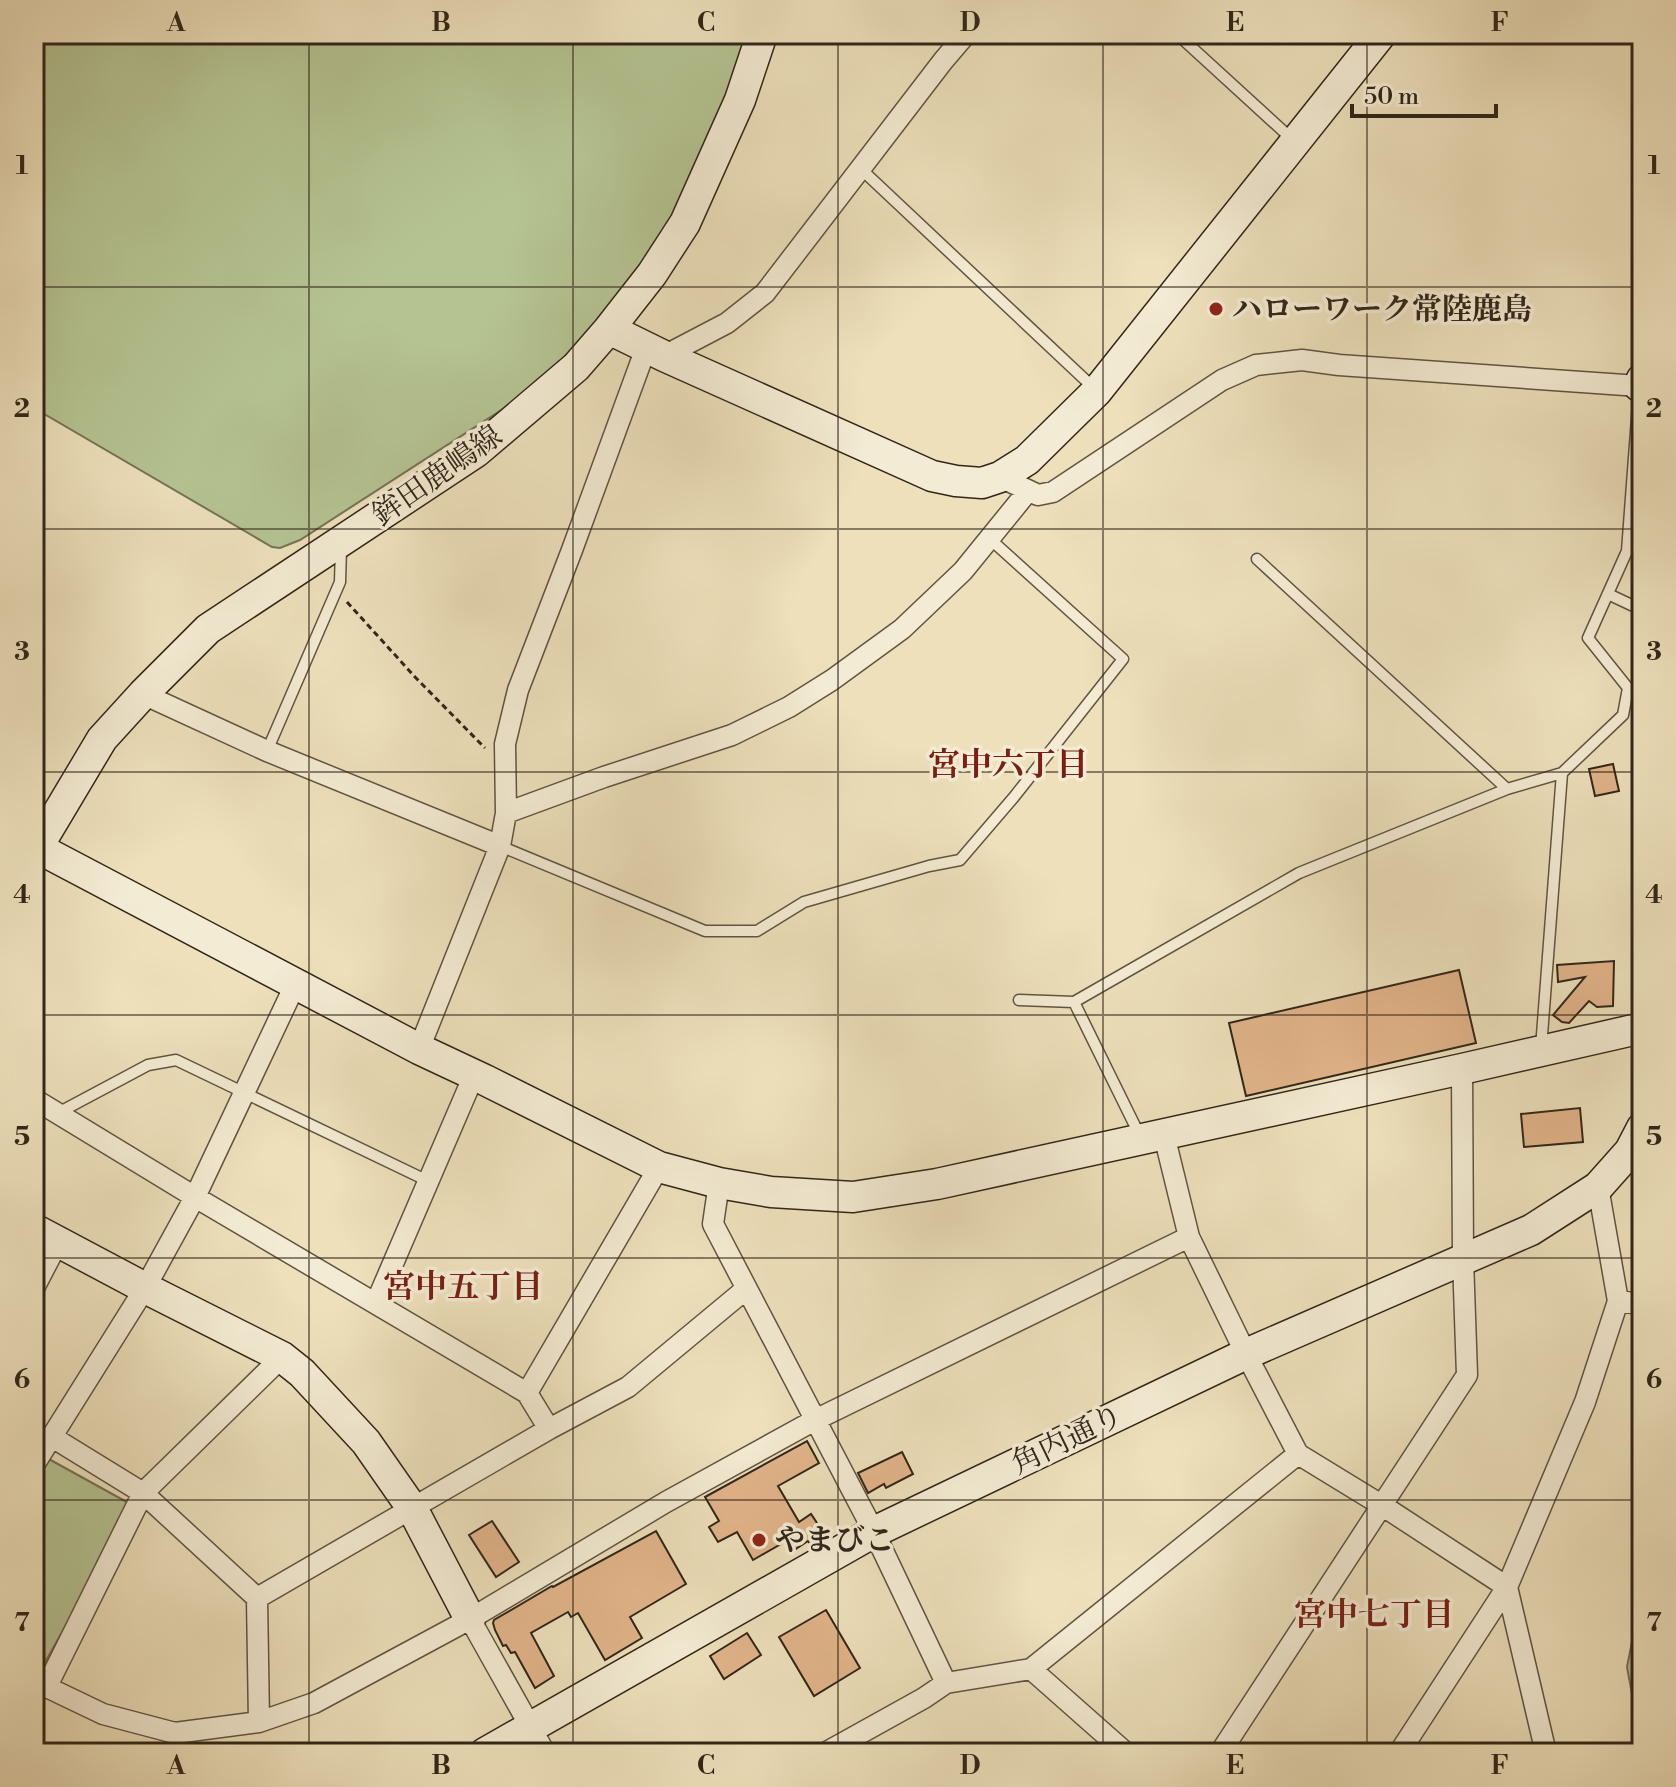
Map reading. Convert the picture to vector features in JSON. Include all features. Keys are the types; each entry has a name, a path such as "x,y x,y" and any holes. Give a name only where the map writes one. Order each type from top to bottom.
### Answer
{"street":[{"name":"鉾田鹿嶋線","path":"35,849 102,739 208,629 476,452 576,367 652,274 685,223 740,100 762,34"},
{"path":"419,1049 500,846 506,813 505,744 518,690 577,536 655,352 727,323 765,293 966,34"},
{"path":"609,329 932,476 982,483 1000,477 1027,460 1097,391 1381,34"},
{"path":"1000,477 1038,495 1053,492 1222,380 1256,365 1302,360 1641,384"},
{"path":"506,813 732,735 789,707 902,629 963,571 1028,491"},
{"path":"143,694 267,751 500,846"},
{"path":"35,849 419,1049 659,1167 719,1183 771,1192 853,1197 937,1184 1642,1028"},
{"path":"34,1465 145,1288 195,1197 295,985"},
{"path":"1220,1753 1467,1375 1462,1069"},
{"path":"376,1303 474,1075"},
{"path":"34,1099 527,1393 549,1429"},
{"name":"角内通り","path":"485,1753 538,1740 874,1532 1246,1354 1531,1230 1598,1187 1630,1151 1642,1128"},
{"path":"1153,1137 1189,1237 1298,1454 1507,1587 1546,1753"},
{"path":"527,1393 659,1167"},
{"path":"719,1183 713,1224 874,1532 946,1683"},
{"path":"1399,1753 1507,1587 1585,1402 1618,1301 1598,1187"},
{"path":"34,1288 46,1236 282,1357 302,1373 366,1442 412,1508 538,1740"},
{"path":"282,1357 143,1493 40,1685 103,1714 175,1733 259,1722 314,1703 470,1619 666,1502 815,1420 1189,1237"},
{"path":"257,1598 549,1429 628,1387 746,1289"},
{"path":"1618,1301 1642,1304"},
{"path":"52,1437 143,1493 257,1598 259,1722"},
{"path":"825,1753 946,1683 1031,1669 1298,1454"},
{"path":"1031,1669 1126,1753"}],"lane":[{"path":"943,61 952,34"},
{"path":"1177,34 1296,143"},
{"path":"861,169 1097,391"},
{"path":"1019,1000 1074,1002 1299,873 1507,789 1562,773 1623,715 1628,688 1588,638 1627,551 1641,384"},
{"path":"500,846 705,931 757,931 804,902 960,860 1123,659 990,539"},
{"path":"267,751 337,591 341,540"},
{"path":"1257,559 1507,789"},
{"path":"1608,594 1642,610"},
{"path":"1541,1050 1562,773"},
{"path":"1074,1002 1153,1137"},
{"path":"58,1113 148,1065 176,1060 428,1181"}],"path":[{"path":"337,591 505,769"}],"green space":[{"path":"34,34 751,34 675,219 643,269 579,342 531,391 300,540 280,548 272,547 34,408"},
{"path":"47,1458 134,1506 36,1678 34,1478"},
{"path":"1642,1591 1642,1748 1627,1667"}],"building":[{"path":"1613,764 1619,791 1595,796 1589,769"},
{"path":"1614,961 1613,1006 1597,1007 1589,1001 1569,1023 1553,1015 1585,977 1558,982 1557,965"},
{"path":"1459,970 1476,1043 1246,1096 1229,1023"},
{"path":"1580,1108 1583,1142 1524,1147 1521,1114"},
{"path":"807,1441 819,1463 778,1486 799,1522 811,1514 825,1535 811,1545 808,1541 794,1550 788,1540 753,1560 737,1532 718,1542 709,1527 719,1521 705,1497"},
{"path":"902,1452 913,1474 868,1493 858,1473"},
{"path":"492,1521 519,1562 496,1577 469,1535"},
{"path":"656,1531 686,1584 630,1617 642,1638 605,1660 578,1613 571,1617 568,1612 531,1633 554,1676 535,1688 515,1652 511,1653 506,1645 503,1646 494,1620"},
{"path":"826,1610 860,1668 814,1696 779,1637"},
{"path":"747,1633 761,1655 724,1679 710,1656"}],"place":[{"name":"ハローワーク常陸鹿島","path":"1216,309"},
{"name":"やまびこ","path":"759,1540"}],"district":[{"name":"宮中六丁目","path":"1008,764"},
{"name":"宮中五丁目","path":"463,1286"},
{"name":"宮中七丁目","path":"1374,1614"}]}
